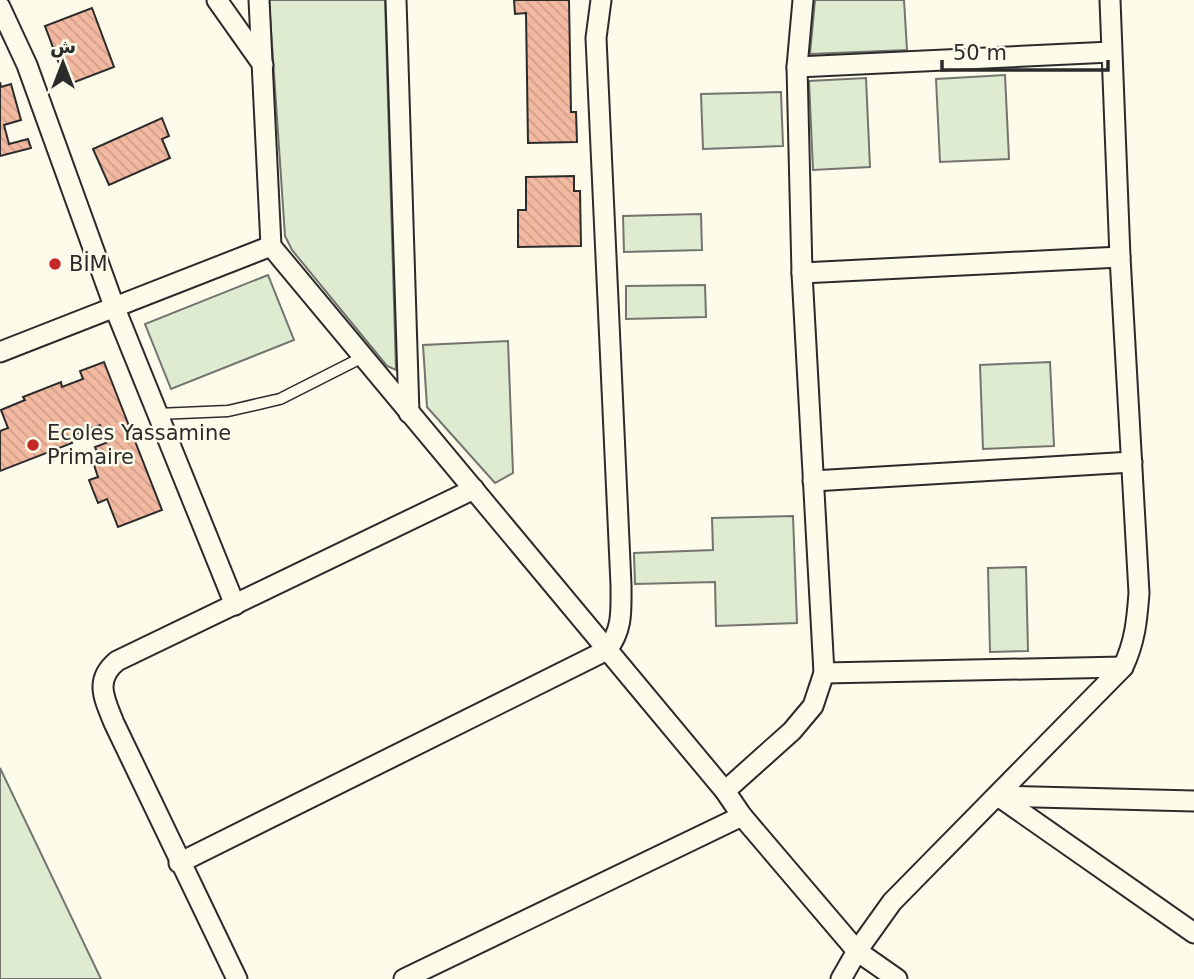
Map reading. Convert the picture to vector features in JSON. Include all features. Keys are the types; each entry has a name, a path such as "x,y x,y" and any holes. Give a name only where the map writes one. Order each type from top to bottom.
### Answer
{"street":[{"path":"218,0 264,66"},
{"path":"259,0 271,246 856,951 897,979"},
{"path":"396,0 409,413"},
{"path":"179,863 607,650 617,637 621,585 596,38 601,0"},
{"path":"725,791 792,731 813,706 824,673 802,273 797,66 803,0"},
{"path":"841,979 856,951 892,902 1123,667 1132,648 1139,593 1120,257 1110,0"},
{"path":"0,7 27,65 114,306 234,605"},
{"path":"797,66 1111,51"},
{"path":"0,352 271,246"},
{"path":"802,273 1120,257"},
{"path":"813,481 1132,462"},
{"path":"236,979 109,711 104,699 103,677 117,660 474,489"},
{"path":"824,673 1123,667"},
{"path":"998,796 1194,801"},
{"path":"998,796 1194,933"},
{"path":"404,979 742,816"}],"lane":[{"path":"158,414 228,411 280,399 363,357"}],"green space":[{"path":"269,0 385,0 396,370 387,366 292,250 285,236"},
{"path":"815,0 904,0 907,50 810,54"},
{"path":"1005,75 1009,159 940,162 936,79"},
{"path":"866,78 870,167 813,170 809,81"},
{"path":"781,92 783,146 703,149 701,94"},
{"path":"701,214 702,250 624,252 623,216"},
{"path":"268,275 294,340 171,389 145,324"},
{"path":"705,285 706,317 626,319 626,286"},
{"path":"508,341 513,473 495,483 427,407 423,345"},
{"path":"1050,362 1054,446 983,449 980,365"},
{"path":"793,516 797,623 716,626 715,582 635,584 634,553 713,550 712,518"},
{"path":"1026,567 1028,651 990,652 988,568"},
{"path":"0,768 101,979 0,979"}],"building":[{"path":"514,0 569,0 571,112 576,112 577,142 528,143 526,13 515,14"},
{"path":"92,8 114,67 67,85 45,26"},
{"path":"0,82 1,87 11,84 21,120 4,125 9,144 28,139 31,148 0,156"},
{"path":"162,118 169,136 162,139 170,158 109,185 93,149"},
{"path":"574,176 574,191 580,191 581,246 518,247 518,210 526,210 526,177"},
{"name":"Ecoles Yassamine Primaire","path":"104,362 162,510 118,527 107,499 98,503 89,480 98,477 94,465 101,462 95,447 106,443 100,425 69,437 72,443 0,471 0,431 8,428 1,410 25,400 23,397 61,382 62,387 83,379 80,371"}],"place":[{"name":"BİM","path":"55,264"},
{"name":"Ecoles Yassamine Primaire","path":"33,445"}]}
